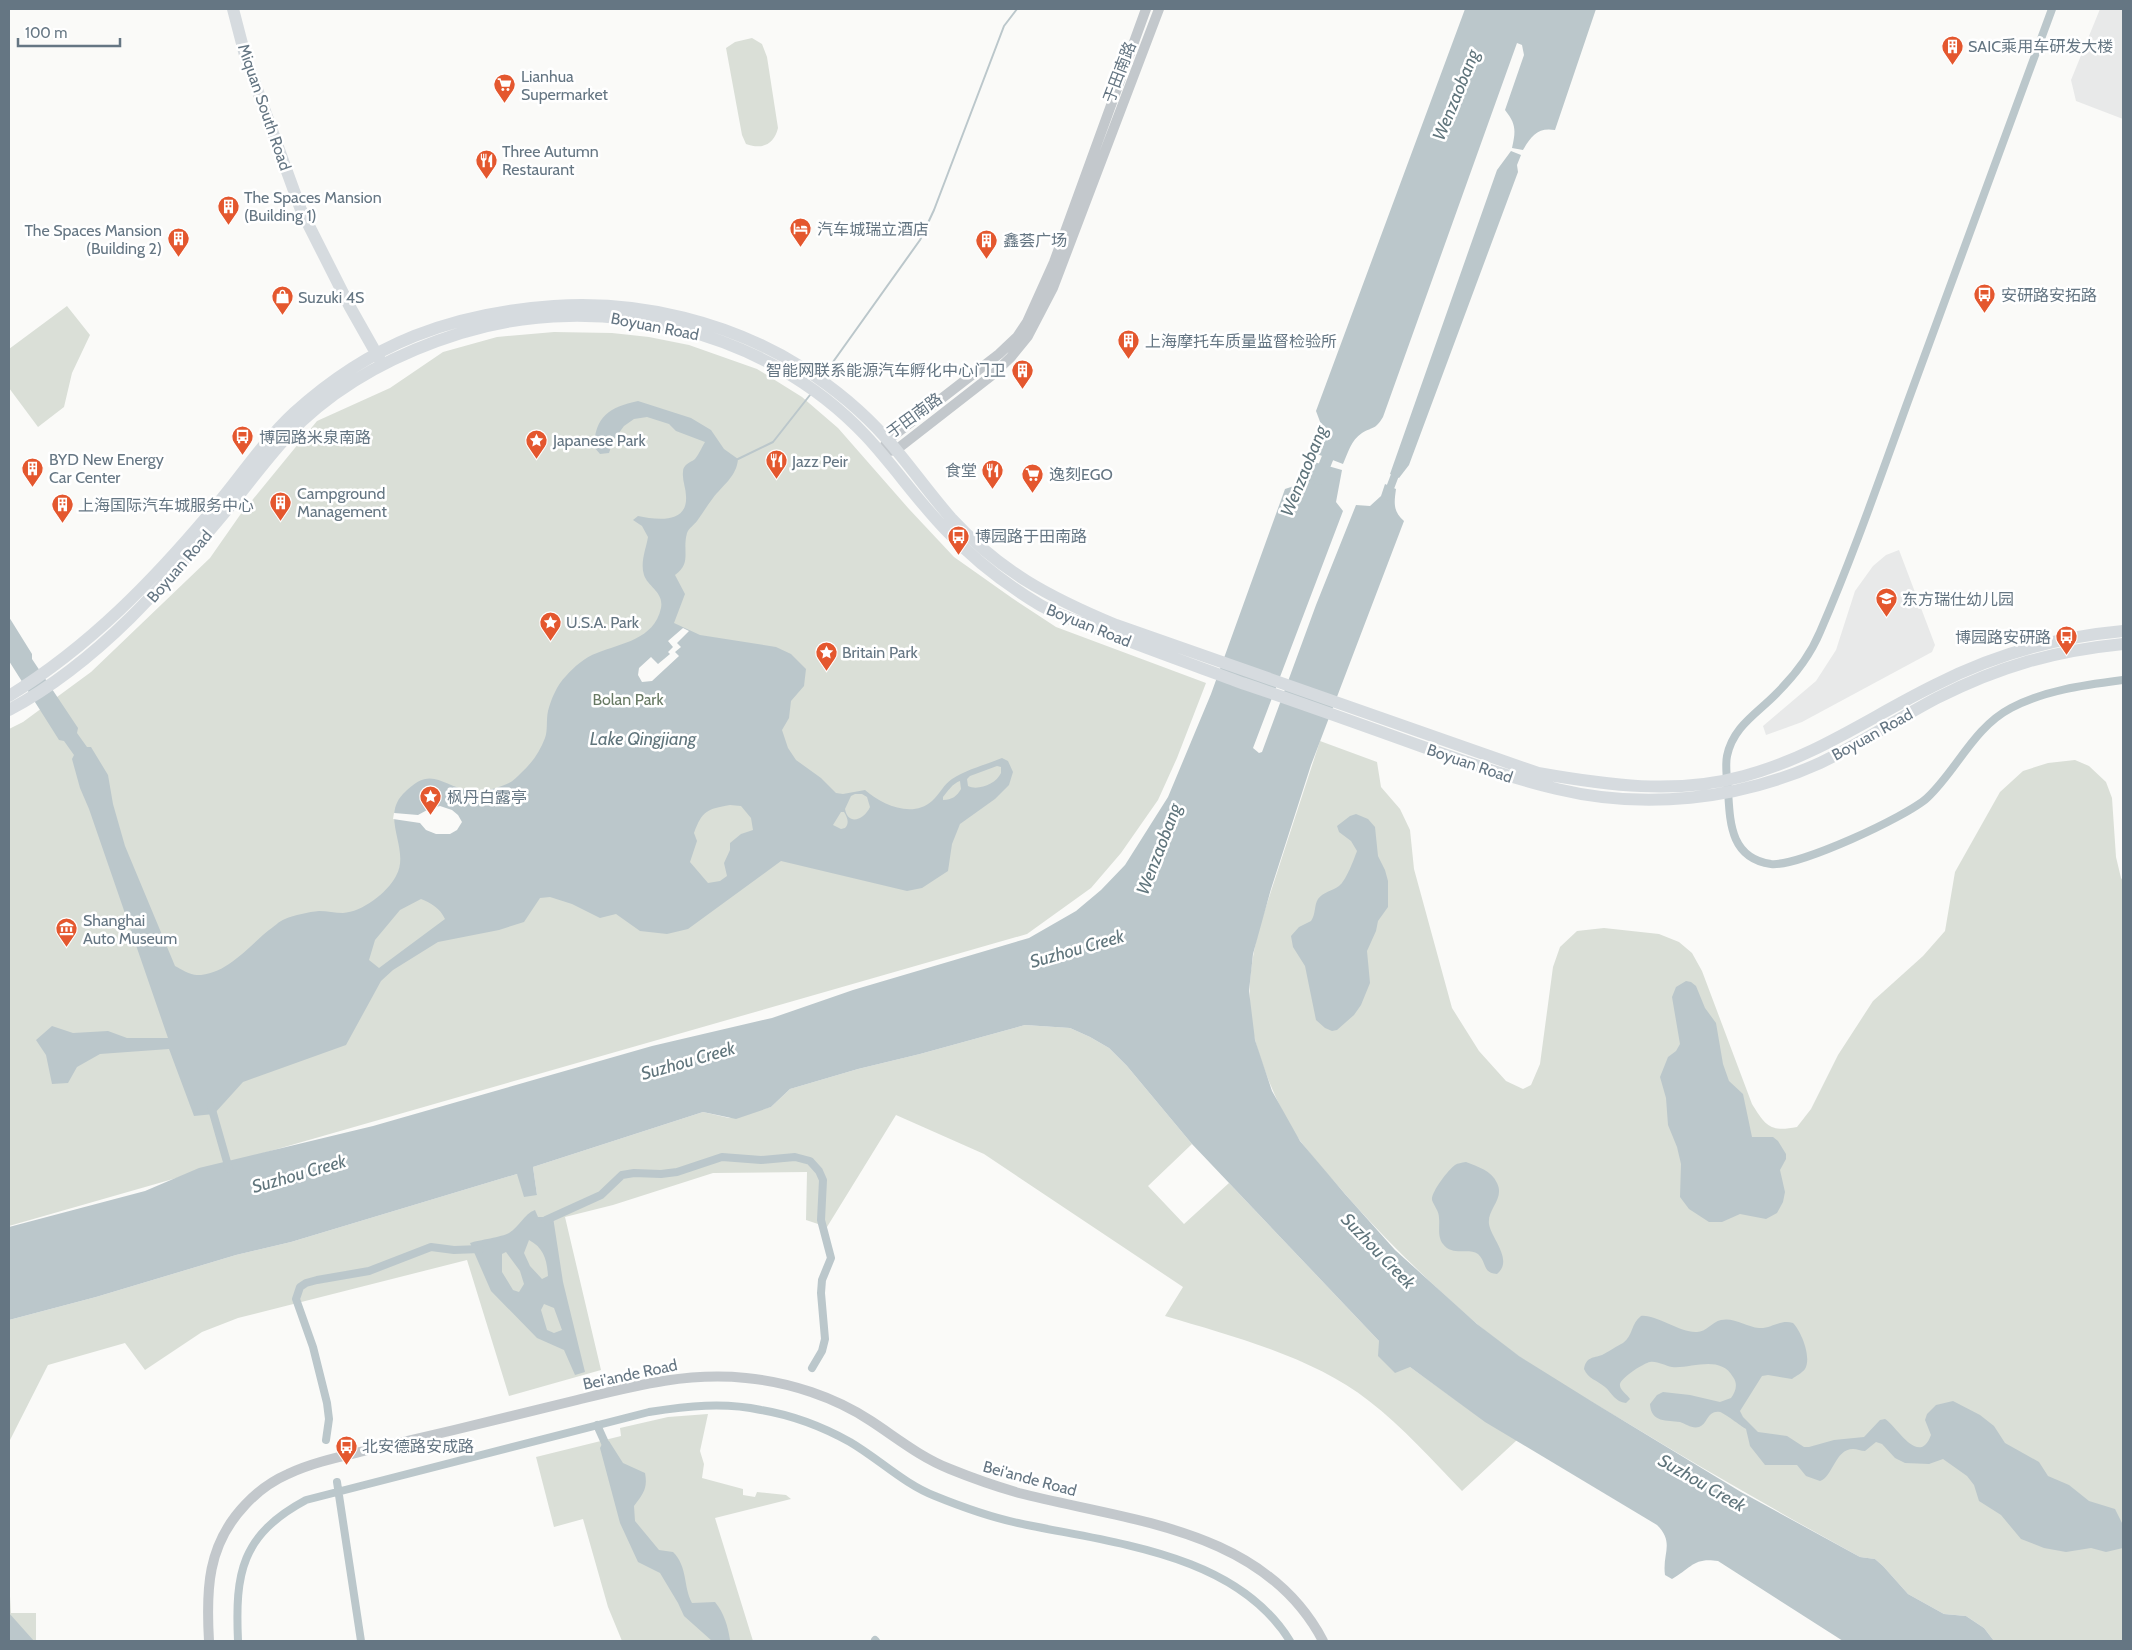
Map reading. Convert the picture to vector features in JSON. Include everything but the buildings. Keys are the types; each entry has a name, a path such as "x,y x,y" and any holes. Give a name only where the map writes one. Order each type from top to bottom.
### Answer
{"main road":[{"name":"Miquan South Road","path":"234,9 246,59 301,210 350,307 379,359"},
{"name":"Boyuan Road","path":"9,696 42,674 100,630 143,589 280,427 321,391 379,359 466,332 528,319 582,315 663,324 707,336 835,389 865,416 892,445 952,519 994,559 1018,577 1068,605 1168,649 1392,736 1489,770 1566,792 1638,800 1670,800 1713,788 1744,783 1814,765 1862,741 1940,697 2008,667 2066,651 2123,644"},
{"name":"Boyuan Road","path":"9,710 52,683 135,615 157,592 302,421 379,359"},
{"name":"Boyuan Road","path":"798,373 864,433 943,528 988,569 1048,609 1398,722 1538,773 1642,787 1713,788"},
{"name":"Boyuan Road","path":"1744,783 1841,738 1936,684 1992,660 2071,639 2123,632"}],"street":[{"name":"于田南路","path":"881,452 991,376 1011,357 1028,336 1053,288 1076,214 1146,9"},
{"name":"于田南路","path":"1076,214 1159,9"},
{"name":"Bei'ande Road","path":"209,1641 208,1584 211,1567 223,1537 245,1505 258,1493 288,1474 342,1456 638,1385 697,1376 748,1378 824,1397 868,1419 930,1460 972,1478 1020,1493 1170,1528 1207,1541 1248,1562 1277,1583 1303,1610 1323,1641"}],"shaded area":[{"path":"2100,9 2123,9 2123,119 2076,101 2071,80"},
{"name":"东方瑞仕幼儿园","path":"1899,550 1935,645 1932,652 1802,722 1766,735 1763,726 1816,681 1836,650 1855,591 1873,566 1886,555"}],"green space":[{"path":"752,38 762,44 767,57 778,128 771,142 763,146 746,144 742,135 726,48 735,42"},
{"path":"67,306 90,335 72,373 64,407 38,427 9,388 9,349"},
{"name":"Bolan Park","path":"554,332 612,333 649,337 689,345 757,369 802,397 838,428 954,557 1012,598 1056,627 1206,683 1177,758 1158,800 1121,853 1091,888 1027,934 9,1226 9,729 23,722 91,672 210,558 240,515 317,421 390,388 443,352 497,337"},
{"path":"1320,741 1377,762 1381,787 1400,809 1410,830 1414,869 1452,1008 1479,1051 1506,1081 1523,1089 1531,1085 1540,1064 1553,967 1560,947 1577,931 1604,928 1659,934 1679,942 1692,953 1702,971 1752,1104 1766,1123 1781,1129 1797,1127 1811,1109 1838,1055 1873,1001 1923,956 1945,931 1955,872 2000,792 2023,771 2048,763 2075,760 2089,766 2106,782 2112,798 2116,857 2123,881 2123,1641 1994,1641 1984,1628 1966,1616 1944,1614 1908,1594 1875,1559 1860,1557 1744,1492 1570,1389 1512,1352 1477,1324 1429,1280 1353,1203 1307,1150 1287,1121 1263,1065 1255,1040 1250,1011 1251,968 1260,925"},
{"path":"1025,1025 1070,1028 1109,1048 1127,1066 1192,1144 1148,1186 1184,1224 1229,1183 1379,1341 1410,1367 1485,1421 1517,1440 1462,1491 1394,1422 1347,1386 1298,1360 1244,1340 1165,1316 1183,1287 984,1154 896,1115 827,1227 806,1220 807,1172 713,1173 613,1205 565,1217 601,1370 509,1396 467,1260 238,1318 202,1332 145,1370 125,1343 48,1365 9,1442 9,1320 96,1297 236,1255 291,1242 517,1174 537,1195 533,1167 703,1112 729,1118 771,1107 790,1089"},
{"path":"708,1414 700,1451 704,1464 702,1478 743,1489 743,1495 755,1497 757,1492 786,1495 791,1499 715,1518 753,1641 622,1641 608,1607 583,1519 554,1527 536,1457 621,1436 620,1428 668,1417"},
{"path":"9,1579 11,1613 36,1613 36,1641 9,1641"}],"water":[{"path":"1465,9 1596,9 1555,130 1540,131 1529,141 1523,150 1512,148 1514,128 1505,110 1524,55 1522,45 1517,43 1383,417 1376,426 1355,439 1343,464 1317,454 1322,427 1316,411"},
{"path":"1511,151 1521,155 1517,165 1518,172 1409,465 1399,478 1390,474 1497,170"},
{"name":"Lake Qingjiang","path":"638,401 691,418 711,430 724,449 738,459 732,476 687,533 685,561 675,575 685,594 674,623 700,635 776,647 791,654 806,669 804,686 791,701 789,718 782,730 788,748 796,760 821,778 836,793 843,794 865,790 879,800 897,808 906,809 915,809 932,801 949,781 964,772 1002,758 1008,761 1013,772 1009,785 995,799 960,824 952,844 948,871 922,888 907,891 781,861 688,929 667,934 640,931 616,914 600,918 572,904 550,897 540,898 524,922 499,930 438,942 393,970 381,981 346,1045 243,1082 214,1114 194,1116 169,1049 100,1054 77,1067 68,1083 52,1084 46,1055 36,1040 52,1026 73,1033 108,1031 127,1038 168,1038 89,809 80,788 72,759 74,755 64,741 59,740 9,661 9,617 32,654 32,659 78,728 77,733 87,747 91,747 108,775 113,804 125,846 175,966 194,975 208,974 236,959 283,920 315,911 350,912 366,905 380,895 392,882 400,866 394,813 397,803 403,794 413,785 422,780 429,779 436,779 471,791 485,791 512,781 528,766 541,748 546,735 547,714 551,702 557,688 566,676 588,657 644,634 657,619 661,608 660,598 646,579 643,570 648,537 642,526 633,520 638,516 670,518 682,512 686,496 683,469 685,465 695,459 705,442 676,431 669,424 647,417 634,419 624,426 613,441 609,453 600,454 594,447 597,428 612,410","holes":["997,766 1001,767 999,777 986,786 977,788 968,786 967,779 970,776","960,781 961,789 956,796 943,800 943,797","855,794 862,794 867,797 870,807 864,815 856,819 849,818 845,809 851,796","730,805 741,806 751,818 753,830 741,834 730,843 730,850 724,863 727,876 720,881 708,883 690,862 697,841 694,833 697,826 706,812","841,812 844,812 848,822 847,826 841,829 833,825","421,899 435,906 445,919 379,968 369,960 375,940 400,910"]},
{"name":"Suzhou Creek","path":"1314,462 1342,470 1336,502 1343,511 1253,748 1259,753 1262,752 1316,605 1356,505 1370,506 1381,496 1385,484 1396,489 1395,507 1404,521 1311,765 1271,889 1253,954 1249,991 1255,1040 1272,1091 1300,1141 1395,1250 1477,1324 1519,1356 1741,1492 1860,1557 1875,1559 1908,1594 1944,1614 1966,1616 1984,1628 1994,1641 1843,1641 1718,1561 1698,1562 1672,1579 1665,1575 1667,1543 1657,1525 1485,1422 1410,1367 1395,1373 1378,1356 1379,1341 1192,1144 1127,1066 1109,1048 1070,1028 1025,1025 858,1069 790,1089 771,1107 736,1119 703,1112 533,1167 537,1195 524,1197 517,1174 291,1242 236,1255 96,1297 9,1320 9,1227 145,1191 199,1168 373,1126 652,1046 772,1018 853,990 1029,938 1076,911 1101,890 1125,865 1168,797 1211,694 1285,489 1303,483"},
{"path":"1356,814 1368,819 1375,827 1378,856 1388,881 1388,907 1378,921 1376,931 1367,951 1370,983 1361,1005 1354,1015 1337,1030 1332,1031 1316,1020 1305,966 1293,947 1291,936 1299,927 1311,921 1320,897 1339,886 1347,875 1357,851 1351,841 1339,832 1337,826 1350,816"},
{"path":"1686,981 1696,986 1705,1008 1716,1023 1723,1064 1729,1081 1743,1094 1752,1137 1773,1137 1778,1141 1786,1154 1786,1159 1780,1170 1785,1192 1783,1202 1777,1213 1766,1219 1740,1214 1722,1222 1709,1222 1689,1209 1680,1197 1681,1164 1677,1147 1668,1125 1666,1098 1660,1077 1668,1057 1676,1051 1680,1044 1672,997 1676,987"},
{"path":"1466,1162 1488,1172 1497,1183 1499,1189 1499,1194 1489,1219 1489,1224 1500,1249 1503,1262 1502,1268 1497,1274 1489,1272 1478,1254 1470,1251 1451,1250 1443,1244 1440,1238 1439,1215 1432,1196 1452,1167"},
{"path":"535,1210 538,1217 553,1217 563,1282 585,1372 575,1375 564,1350 537,1338 491,1291 470,1243 509,1233","holes":["529,1240 538,1247 546,1260 548,1276 542,1279 530,1266 524,1253","506,1252 520,1271 524,1284 519,1292 513,1290 502,1272 502,1254","544,1304 554,1308 562,1330 554,1333 547,1330 541,1310"]},
{"path":"1641,1316 1647,1316 1690,1332 1700,1332 1718,1321 1726,1319 1759,1328 1784,1322 1793,1323 1805,1344 1807,1364 1804,1370 1792,1379 1768,1375 1762,1376 1740,1411 1743,1417 1758,1432 1787,1436 1804,1447 1809,1447 1834,1440 1864,1437 1880,1420 1885,1419 1908,1442 1920,1447 1926,1444 1931,1435 1925,1420 1927,1414 1936,1405 1953,1401 1980,1415 1994,1426 2005,1443 2039,1462 2048,1476 2069,1485 2089,1501 2115,1509 2123,1525 2123,1548 2106,1552 2091,1548 2066,1552 2044,1548 2021,1539 2001,1515 1979,1501 1974,1485 1967,1476 1943,1459 1929,1464 1905,1463 1895,1458 1882,1444 1876,1442 1865,1451 1853,1449 1842,1453 1828,1474 1820,1481 1806,1476 1797,1465 1765,1465 1750,1446 1746,1429 1720,1412 1712,1413 1699,1427 1691,1427 1680,1422 1660,1419 1653,1415 1650,1404 1657,1395 1663,1392 1690,1395 1720,1402 1731,1398 1736,1382 1727,1370 1721,1366 1705,1364 1672,1367 1656,1362 1647,1363 1622,1381 1620,1384 1621,1388 1630,1399 1626,1403 1619,1401 1605,1387 1588,1375 1584,1369 1585,1365 1590,1359 1602,1355 1623,1343 1629,1337 1635,1322"},
{"path":"609,1441 623,1463 645,1473 646,1483 644,1491 634,1506 635,1521 659,1550 673,1552 678,1558 692,1603 715,1602 725,1620 730,1640 712,1641 684,1616 660,1573 638,1562 620,1523 600,1448 602,1444"},
{"path":"9,1613 34,1641 9,1641"}],"pier":[{"path":"683,628 689,631 677,643 681,647 675,652 679,656 652,681 642,682 638,675 639,668 651,657 658,664 670,654 668,652 673,647 668,641"},
{"path":"440,806 452,810 462,822 457,830 450,834 436,834 426,830 420,823 393,819 394,813 418,815"}],"waterway":[{"path":"823,376 920,240 934,210 1004,26 1017,9"},
{"path":"2052,9 1866,517 1820,632 1812,649 1796,672 1740,728 1730,746 1726,760 1726,773 1730,814 1735,837 1747,854 1757,860 1771,864 1785,863 1804,858 1827,849 1898,817 1927,798 1986,727 2011,708 2051,693 2080,686 2123,680"},
{"path":"738,459 773,442 810,395"},
{"name":"Wenzaobang","path":"1319,479 1334,442"},
{"path":"1387,496 1398,467"},
{"path":"211,1106 229,1169"},
{"path":"546,1220 601,1195 622,1175 677,1172 722,1157 761,1160 795,1157 810,1161 819,1171 823,1180 821,1220 831,1258 822,1280 821,1293 825,1339 822,1351 812,1368"},
{"path":"326,1440 329,1419 327,1403 313,1347 296,1299 300,1287 317,1280 369,1271 431,1247 454,1250 480,1249"},
{"path":"238,1641 238,1595 241,1576 247,1558 255,1542 268,1527 284,1513 306,1500 649,1412 719,1406 733,1406 772,1412 795,1418 829,1431 850,1442 924,1491 976,1511 1018,1523 1130,1546 1168,1556 1204,1570 1237,1588 1266,1611 1290,1641"},
{"path":"597,1425 606,1445"},
{"path":"337,1482 361,1641"}],"place":[{"name":"SAIC乘用车研发大楼","path":"1952,65"},
{"name":"Lianhua Supermarket","path":"505,104"},
{"name":"Three Autumn Restaurant","path":"486,179"},
{"name":"The Spaces Mansion (Building 1)","path":"228,225"},
{"name":"汽车城瑞立酒店","path":"801,248"},
{"name":"The Spaces Mansion (Building 2)","path":"178,258"},
{"name":"鑫荟广场","path":"987,259"},
{"name":"安研路安拓路","path":"1985,314"},
{"name":"Suzuki 4S","path":"282,316"},
{"name":"上海摩托车质量监督检验所","path":"1129,360"},
{"name":"智能网联系能源汽车孵化中心门卫","path":"1022,389"},
{"name":"博园路米泉南路","path":"243,456"},
{"name":"Japanese Park","path":"537,459"},
{"name":"Jazz Peir","path":"776,480"},
{"name":"BYD New Energy Car Center","path":"33,487"},
{"name":"食堂","path":"993,489"},
{"name":"逸刻EGO","path":"1033,493"},
{"name":"Campground Management","path":"281,521"},
{"name":"上海国际汽车城服务中心","path":"62,524"},
{"name":"博园路于田南路","path":"959,555"},
{"name":"东方瑞仕幼儿园","path":"1886,618"},
{"name":"U.S.A. Park","path":"550,641"},
{"name":"博园路安研路","path":"2067,656"},
{"name":"Britain Park","path":"826,671"},
{"name":"枫丹白露亭","path":"431,816"},
{"name":"Shanghai Auto Museum","path":"67,948"},
{"name":"北安德路安成路","path":"346,1465"}]}
